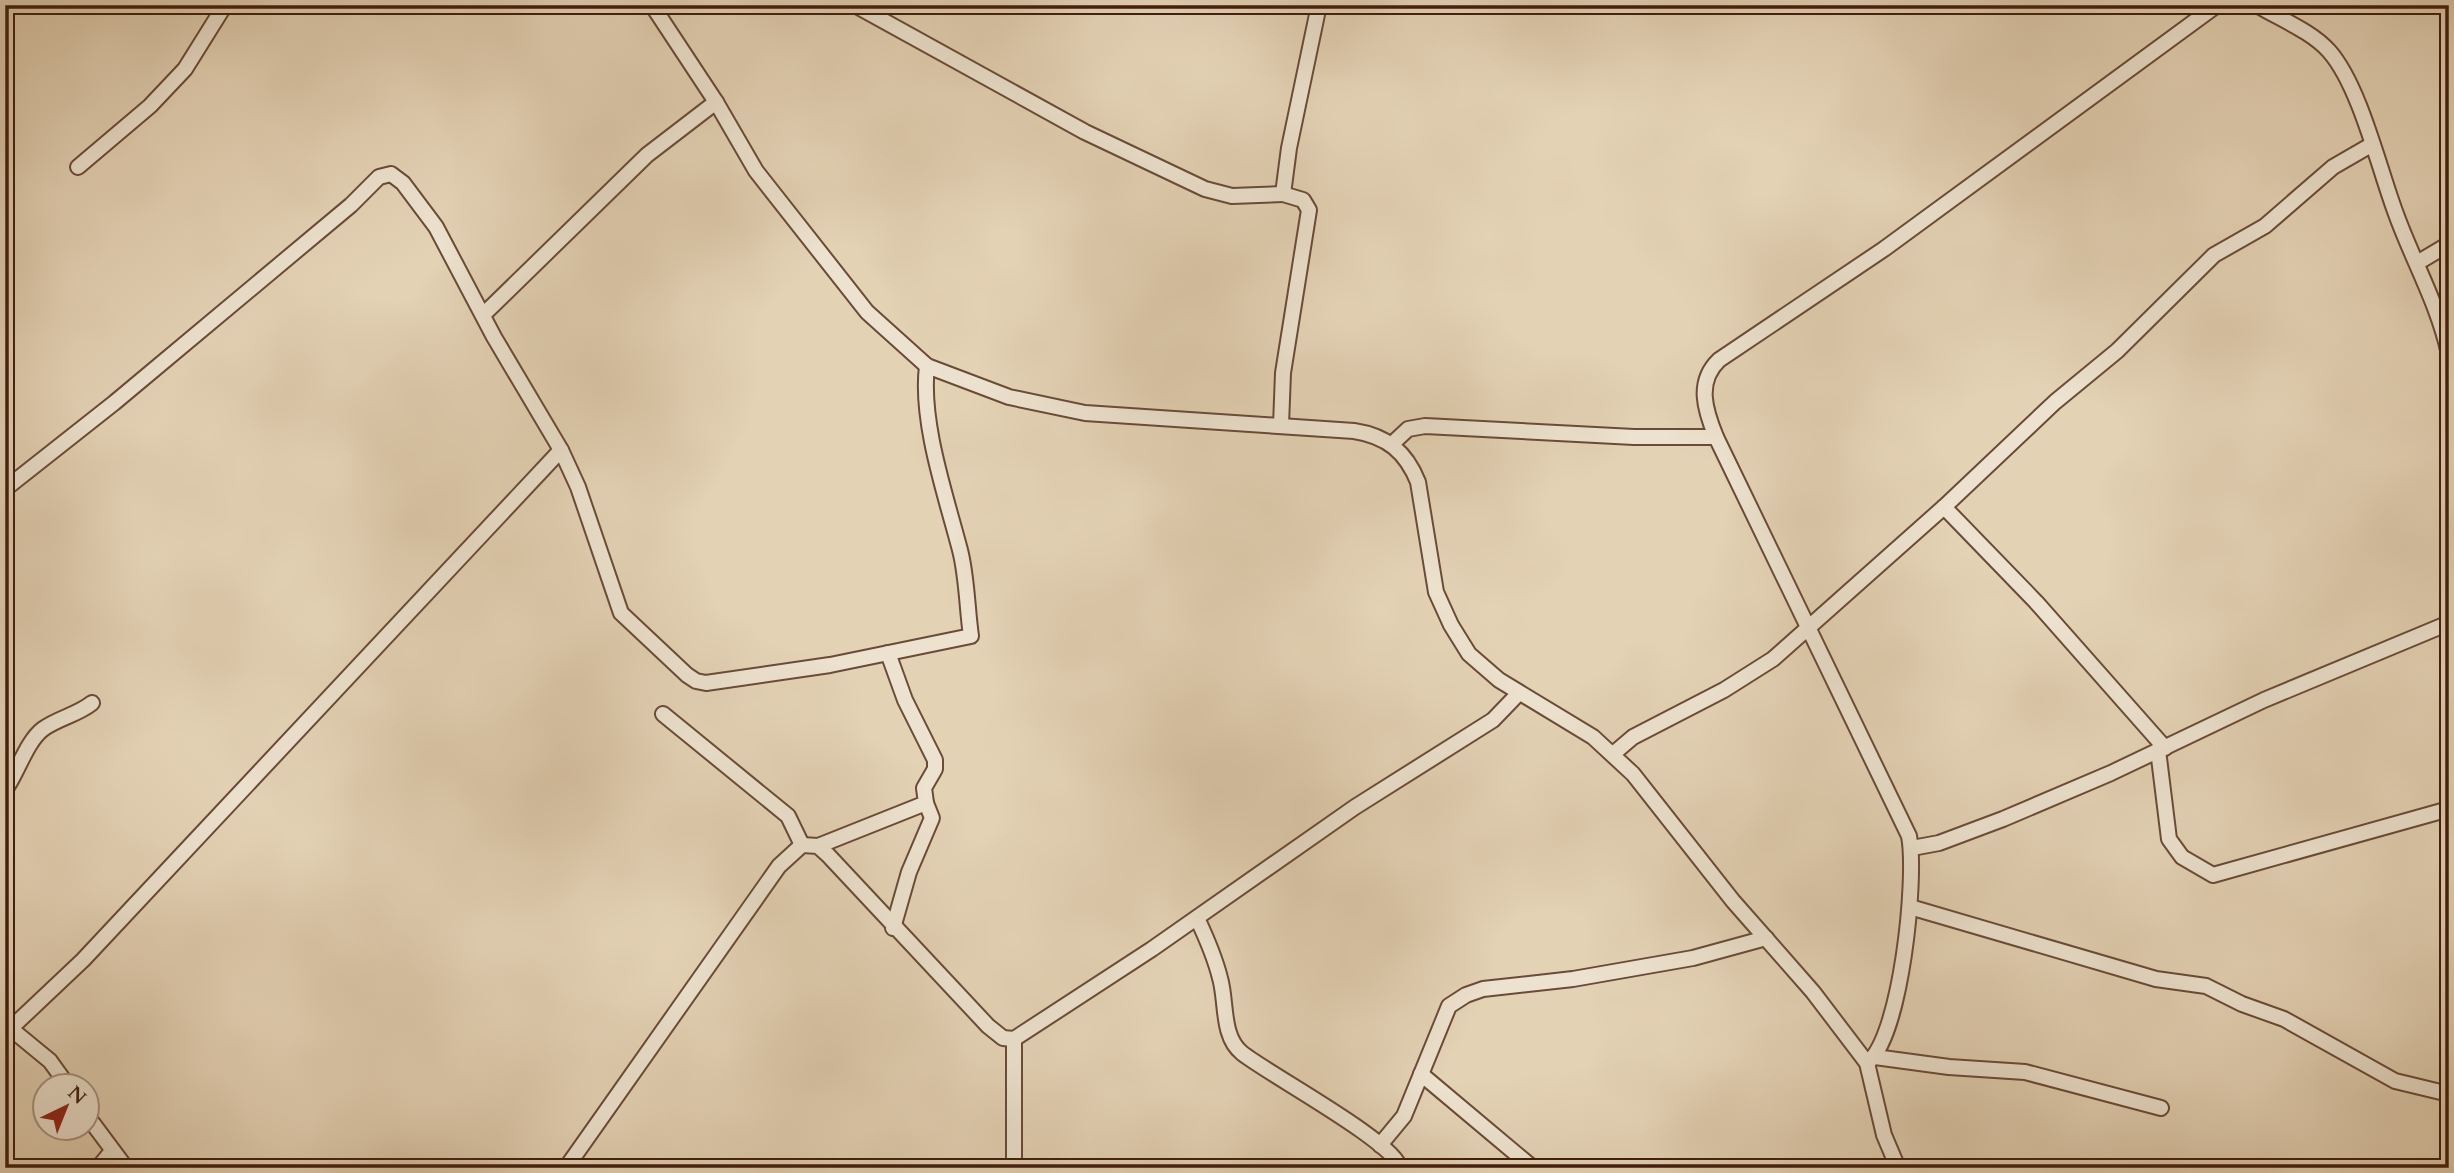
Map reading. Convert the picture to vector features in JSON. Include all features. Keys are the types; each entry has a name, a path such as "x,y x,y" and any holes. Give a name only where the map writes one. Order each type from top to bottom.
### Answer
{"street":[{"path":"78,167 167,89 199,49 225,5"},
{"path":"652,5 716,102 756,171 867,312 927,366 987,391 1059,409 1367,433 1392,444 1412,468 1418,482 1436,592 1451,625 1469,654 1519,692 1577,727 1613,754 1871,1060 1884,1135 1898,1168"},
{"path":"855,5 1086,132 1205,189 1231,196 1283,194 1303,200 1309,215 1283,373 1281,425"},
{"path":"1283,194 1289,148 1319,5"},
{"path":"1871,1060 1890,1022 1910,907 1912,848 1903,820 1716,436 1707,415 1705,381 1719,360 1884,249 2217,5"},
{"path":"2257,5 2321,43 2330,52 2356,103 2434,303 2449,354"},
{"path":"483,315 647,155 716,102"},
{"path":"1613,754 1633,737 1747,676 1773,659 1944,507 2054,402 2133,336 2214,255 2265,226 2333,167 2371,145"},
{"path":"5,489 160,365 385,173 397,177 427,214 561,450 578,487 621,613 696,681 706,683 795,671 971,636 960,551 947,509 926,397 927,366"},
{"path":"2417,263 2449,244"},
{"path":"1392,444 1408,429 1425,426 1624,436 1716,436"},
{"path":"58,1072 50,1061 7,1027 93,950 561,450"},
{"path":"1944,507 2036,602 2162,749 2169,839 2182,857 2213,875 2449,809"},
{"path":"1912,848 1967,833 2162,749 2264,700 2449,623"},
{"path":"888,653 896,681 935,760 934,773 925,785 926,803 932,818 909,872 893,928"},
{"path":"818,846 988,1027 1003,1038 1014,1039 1197,918 1355,807 1493,720 1519,692"},
{"path":"5,790 37,734 51,724 75,715 92,703"},
{"path":"663,714 788,816 802,845"},
{"path":"566,1168 779,866 802,845 818,846 926,803"},
{"path":"1910,907 2156,979 2206,986 2242,1004 2284,1018 2395,1081 2449,1094"},
{"path":"1197,918 1220,977 1233,1043 1247,1056 1309,1094 1380,1144 1396,1158 1401,1168"},
{"path":"1380,1144 1404,1116 1449,1006 1466,995 1483,989 1573,979 1710,955 1766,938"},
{"path":"1014,1039 1014,1168"},
{"path":"1871,1060 2025,1072 2161,1108"},
{"path":"1421,1074 1534,1168"},
{"path":"102,1137 126,1168"},
{"path":"98,1168 112,1151"}]}
